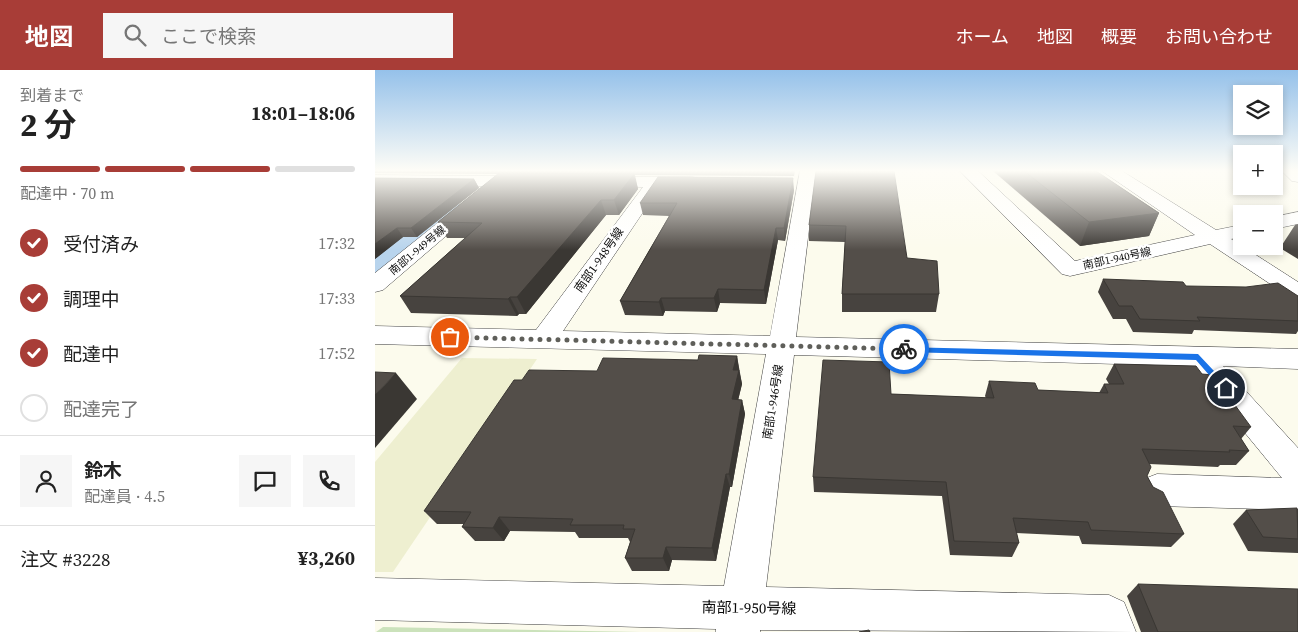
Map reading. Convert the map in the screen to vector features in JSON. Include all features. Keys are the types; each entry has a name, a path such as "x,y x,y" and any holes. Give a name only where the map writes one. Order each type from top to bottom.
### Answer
{"street":[{"name":"南部1-949号線","path":"375,285 489,197"},
{"name":"南部1-948号線","path":"544,339 644,197"},
{"name":"南部1-946号線","path":"740,620 782,346 799,197"},
{"name":"南部1-940号線","path":"995,197 1070,269 1213,237"},
{"path":"1151,197 1295,288"},
{"path":"1283,221 1298,218"},
{"path":"1213,237 1233,233"},
{"path":"375,335 1298,358"},
{"path":"1198,357 1298,472"},
{"path":"1157,490 1298,494"},
{"name":"南部1-950号線","path":"375,599 740,620 1109,618 1114,632"}],"green space":[{"path":"462,358 537,359 393,572 375,572 375,462"},
{"path":"383,627 641,632 376,632"}],"building":[{"path":"375,197 451,197 411,228 397,228 375,244"},
{"path":"469,197 616,197 614,200 601,200 517,297 510,297 508,299 400,296 482,223 438,222"},
{"path":"644,197 790,197 784,228 776,228 764,290 718,289 714,298 661,298 659,302 620,301 677,203 640,203"},
{"path":"813,197 898,197 907,258 937,261 939,294 842,294 846,226 809,225"},
{"path":"1057,197 1135,197 1159,213 1089,222"},
{"path":"1103,279 1183,282 1186,286 1246,287 1278,283 1298,296 1298,321 1197,317 1200,321 1140,319 1132,306 1119,306"},
{"path":"699,355 737,356 733,370 739,370 732,399 742,400 729,474 726,474 712,548 666,547 663,558 625,558 635,529 623,529 624,525 570,525 573,519 499,517 493,528 462,527 471,512 424,511 514,380 522,380 529,370 597,371 603,358 698,360"},
{"path":"823,360 889,362 891,394 994,398 989,381 1035,383 1038,390 1108,393 1104,384 1124,384 1114,364 1196,366 1202,374 1213,375 1251,427 1233,426 1249,451 1142,449 1151,467 1147,476 1153,487 1163,492 1184,534 1091,530 1088,522 1013,518 1019,543 954,541 946,482 813,477"},
{"path":"375,372 396,373 375,395"},
{"path":"1297,508 1298,539 1263,537 1246,510"},
{"path":"1138,584 1298,589 1298,632 1158,632"}],"waterway":[{"path":"375,266 449,208"}],"way so far":[{"path":"450,337 904,349"}],"route":[{"path":"904,349 1198,357 1226,388"}]}
